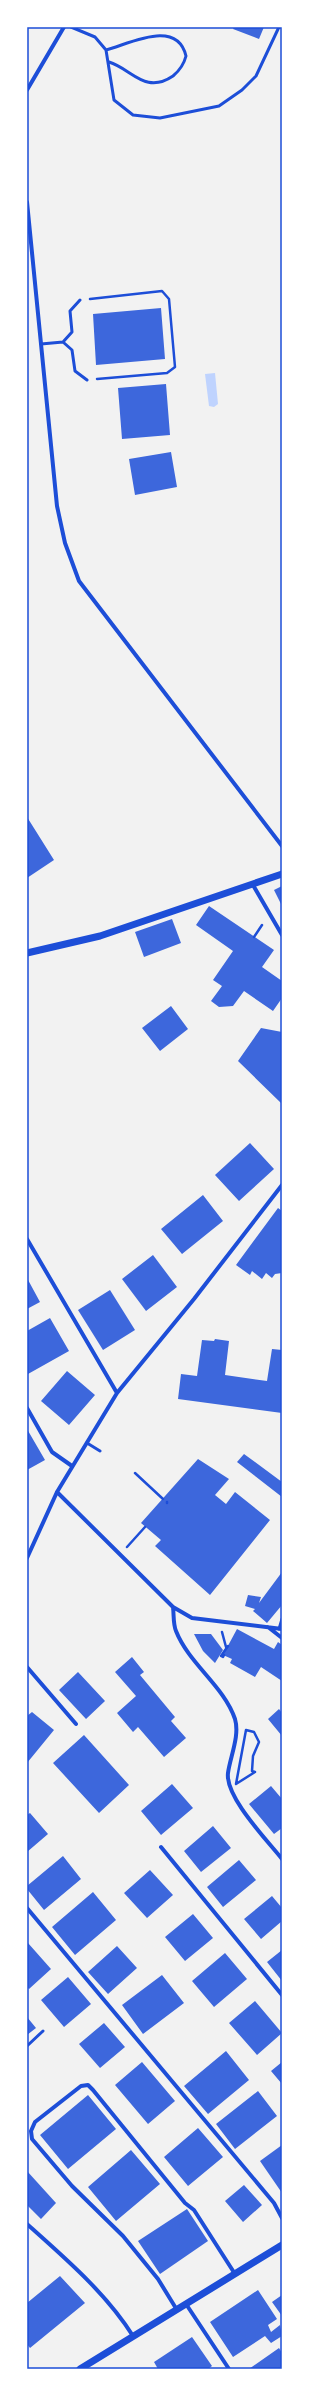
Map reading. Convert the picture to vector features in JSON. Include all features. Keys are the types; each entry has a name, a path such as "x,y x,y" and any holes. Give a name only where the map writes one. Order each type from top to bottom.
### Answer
{"street":[{"path":"27,90 64,27"},
{"path":"27,202 57,506 65,543 79,580 282,846"},
{"path":"27,953 100,936 282,874"},
{"path":"253,885 282,935"},
{"path":"27,1558 57,1492 117,1393 194,1299 282,1185"},
{"path":"27,1239 117,1393"},
{"path":"27,1408 52,1452 72,1466"},
{"path":"57,1492 173,1607 192,1618 281,1629"},
{"path":"173,1607 176,1630 182,1643 196,1664 225,1700 236,1720 236,1729 227,1774 230,1789 282,1859"},
{"path":"268,1627 282,1638"},
{"path":"27,1667 76,1724"},
{"path":"161,1847 282,1995"},
{"path":"27,1908 274,2203 282,2218"},
{"path":"177,2310 158,2279 123,2236 72,2186 32,2139 31,2131 35,2122 82,2086 88,2085 93,2090 185,2203 194,2210 235,2274"},
{"path":"27,2224 70,2263 117,2313 133,2336"},
{"path":"80,2369 282,2246"},
{"path":"186,2304 229,2369"}],"lane":[{"path":"71,27 95,37 106,50 114,100 133,115 160,118 188,114 219,106 242,90 256,76 279,27"},
{"path":"106,50 138,39 162,35 168,36 180,42 186,56 182,66 176,73 158,83 140,80 120,65 109,62"},
{"path":"41,344 63,342 72,332 70,311 80,300"},
{"path":"63,342 72,350 75,371 87,380"},
{"path":"87,1443 100,1451"},
{"path":"281,1629 282,1619"},
{"path":"27,2046 43,2031"}],"path":[{"path":"80,300 162,292 169,299 171,314 175,367 167,373 87,380"},
{"path":"254,937 262,926"},
{"path":"136,1472 163,1499"},
{"path":"120,1555 145,1526"},
{"path":"222,1630 227,1646 221,1656 224,1655"},
{"path":"236,1784 252,1772 252,1756 259,1742 254,1732 246,1730"}],"water":[{"path":"215,373 218,404 214,407 209,406 205,374"}],"building":[{"path":"234,27 264,27 259,39 233,29"},
{"path":"161,308 165,359 96,365 93,314"},
{"path":"166,384 170,435 122,439 118,388"},
{"path":"171,452 177,487 135,495 129,459"},
{"path":"27,817 54,860 27,878"},
{"path":"282,886 282,906 274,890"},
{"path":"209,906 274,950 262,967 282,981 282,998 273,1011 244,991 233,1006 219,1007 211,1001 222,986 213,980 233,951 196,925"},
{"path":"172,919 181,943 144,957 135,932"},
{"path":"171,1006 188,1029 160,1051 142,1028"},
{"path":"261,1028 282,1032 282,1104 238,1061"},
{"path":"250,1143 274,1169 239,1201 215,1175"},
{"path":"203,1195 223,1221 182,1254 161,1229"},
{"path":"278,1208 282,1211 282,1273 275,1274 272,1278 266,1273 262,1279 252,1271 250,1275 236,1265"},
{"path":"153,1255 177,1287 146,1311 122,1279"},
{"path":"27,1278 40,1302 27,1309"},
{"path":"110,1290 135,1330 103,1350 78,1310"},
{"path":"50,1318 69,1351 28,1374 27,1331"},
{"path":"215,1339 229,1341 225,1375 267,1381 272,1349 282,1350 282,1413 178,1399 181,1374 197,1376 202,1340 214,1341"},
{"path":"67,1371 95,1395 69,1425 41,1401"},
{"path":"27,1429 45,1460 27,1470"},
{"path":"244,1454 282,1482 282,1497 237,1462"},
{"path":"198,1459 229,1479 215,1495 226,1504 235,1492 270,1520 210,1595 155,1546 161,1540 141,1523"},
{"path":"282,1572 282,1605 267,1623 253,1611 255,1609 245,1606 248,1595 261,1597 259,1603"},
{"path":"237,1629 274,1649 278,1642 282,1645 282,1681 261,1667 255,1677 230,1663 232,1659 223,1655"},
{"path":"194,1634 211,1634 223,1650 215,1663 203,1651"},
{"path":"132,1657 144,1672 140,1675 175,1717 171,1721 186,1738 164,1757 138,1727 133,1732 117,1713 136,1696 115,1672"},
{"path":"78,1672 105,1701 86,1719 59,1690"},
{"path":"279,1709 282,1713 282,1736 268,1719"},
{"path":"32,1712 54,1730 27,1763 27,1716"},
{"path":"84,1735 129,1785 99,1813 53,1763"},
{"path":"172,1784 193,1808 161,1835 141,1811"},
{"path":"271,1786 282,1799 282,1828 274,1834 249,1804"},
{"path":"30,1813 48,1834 27,1852 27,1815"},
{"path":"213,1826 231,1848 201,1872 184,1851"},
{"path":"63,1856 81,1879 44,1910 27,1889 27,1886"},
{"path":"239,1860 256,1880 223,1907 207,1887"},
{"path":"150,1870 173,1895 147,1918 124,1893"},
{"path":"93,1892 116,1920 75,1955 52,1927"},
{"path":"272,1896 282,1908 282,1921 261,1939 244,1919"},
{"path":"193,1914 213,1938 185,1961 165,1937"},
{"path":"28,1943 51,1969 29,1989 27,1987"},
{"path":"117,1946 137,1968 108,1994 88,1972"},
{"path":"282,1950 282,1981 267,1962"},
{"path":"225,1953 247,1979 214,2007 192,1981"},
{"path":"162,1975 184,2003 143,2034 122,2005"},
{"path":"68,1977 91,2004 64,2027 41,2000"},
{"path":"255,2001 282,2033 257,2055 229,2023"},
{"path":"27,2017 36,2028 27,2035"},
{"path":"104,2023 125,2047 100,2068 79,2044"},
{"path":"226,2051 249,2080 208,2114 184,2086"},
{"path":"142,2062 175,2101 148,2124 115,2085"},
{"path":"282,2062 282,2084 271,2071"},
{"path":"258,2091 277,2116 235,2149 216,2124"},
{"path":"88,2095 116,2129 68,2169 40,2135"},
{"path":"198,2128 223,2157 188,2186 164,2157"},
{"path":"282,2145 282,2193 260,2161"},
{"path":"131,2150 160,2184 116,2221 88,2187"},
{"path":"27,2171 56,2203 41,2219 27,2205"},
{"path":"244,2185 262,2205 243,2222 225,2201"},
{"path":"187,2209 208,2241 160,2274 138,2241"},
{"path":"60,2276 85,2303 30,2348 27,2344 27,2303"},
{"path":"258,2290 277,2319 268,2325 271,2332 280,2325 282,2336 271,2343 265,2336 233,2357 210,2322"},
{"path":"282,2295 282,2316 272,2302"},
{"path":"192,2337 212,2366 208,2369 158,2369 154,2362"},
{"path":"279,2348 282,2353 282,2369 249,2369"}]}
